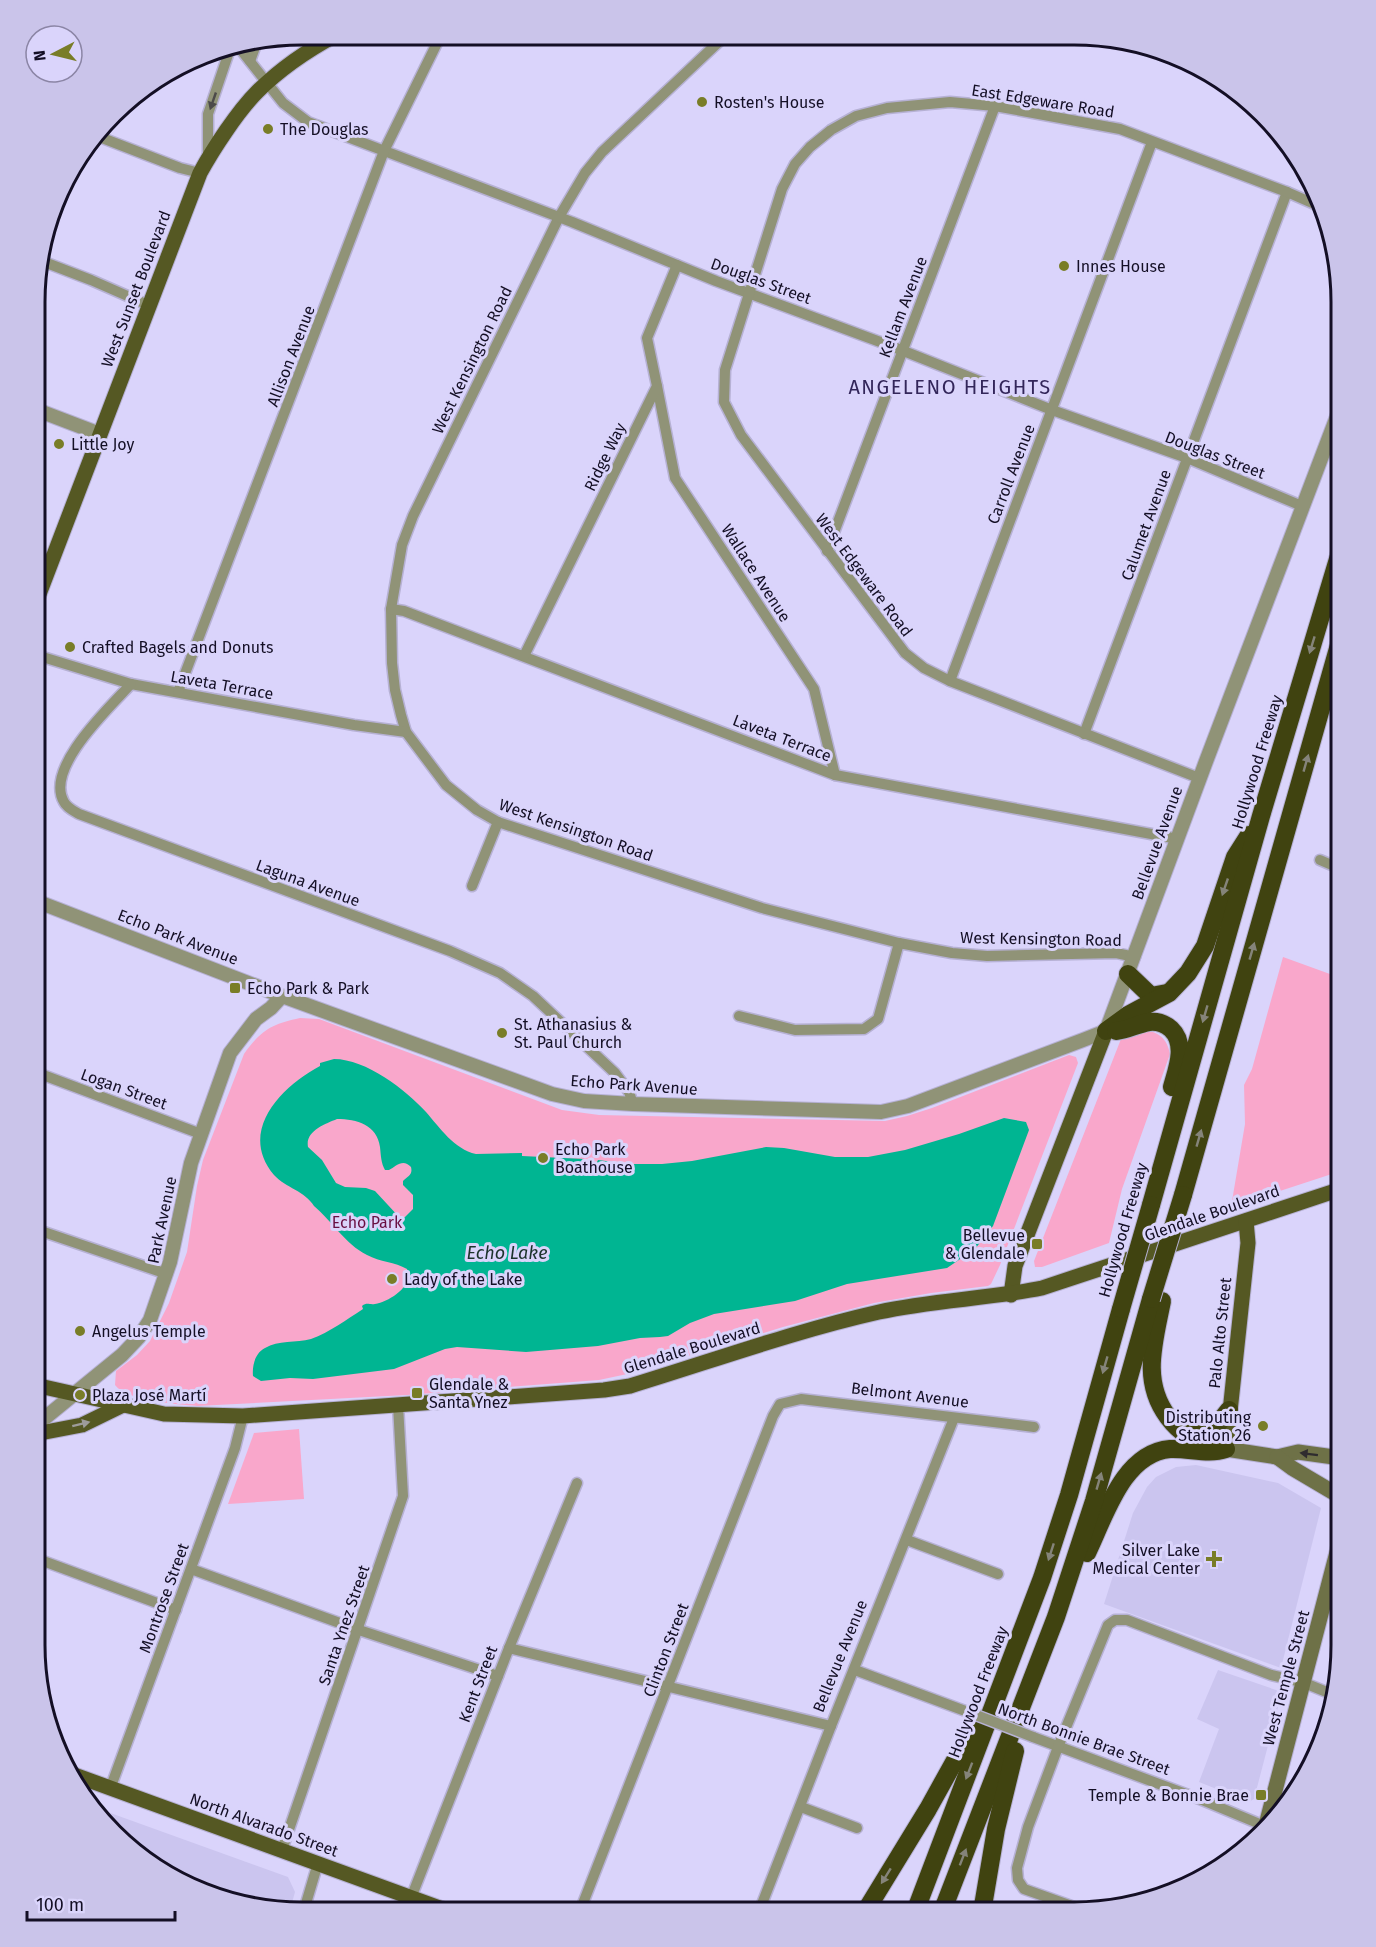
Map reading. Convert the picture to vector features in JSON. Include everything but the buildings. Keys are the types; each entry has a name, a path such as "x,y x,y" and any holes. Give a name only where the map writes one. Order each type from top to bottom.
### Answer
{"highway":[{"name":"Hollywood Freeway","path":"919,1902 1042,1578 1062,1516 1261,816 1331,582"},
{"path":"946,1902 1056,1617 1094,1502 1157,1297 1183,1195 1331,673"},
{"path":"1106,1031 1128,1015 1169,993 1197,960 1211,930 1235,857 1261,816"},
{"path":"1128,974 1151,996 1169,993"},
{"path":"1106,1031 1123,1030 1151,1022 1160,1023 1173,1031 1178,1039 1179,1055 1164,1125 1151,1205"},
{"path":"1157,1297 1150,1363 1153,1388 1164,1412 1180,1431 1189,1437 1220,1445 1226,1449"},
{"path":"1164,1412 1180,1427 1205,1433 1213,1429 1229,1410"},
{"path":"1056,1617 1119,1488 1139,1461 1158,1451 1180,1449 1218,1452 1226,1449"},
{"path":"871,1902 939,1791 1012,1658"},
{"path":"984,1902 1004,1790 1040,1659"}],"main road":[{"name":"West Sunset Boulevard","path":"45,579 200,173 208,158 251,98 267,82 321,45"},
{"name":"Bellevue Avenue","path":"1011,1295 1015,1266 1106,1031"},
{"name":"Glendale Boulevard","path":"45,1387 164,1414 243,1416 604,1390 630,1386 859,1317 902,1308 1011,1295 1056,1284 1331,1192"},
{"name":"Palo Alto Street","path":"1226,1449 1248,1243 1246,1221"},
{"path":"45,1432 82,1425 123,1405"},
{"path":"1226,1449 1278,1457 1298,1452 1331,1457"},
{"path":"1278,1457 1331,1491"},
{"name":"West Temple Street","path":"1270,1810 1331,1574"},
{"name":"North Alvarado Street","path":"82,1778 422,1902"}],"street":[{"name":"Allison Avenue","path":"178,692 384,151 436,45"},
{"name":"West Kensington Road","path":"715,45 602,152 585,173 559,217 413,516 402,545 391,609 395,690 406,732 446,785 477,810 498,822 762,908 899,943 952,953 987,956 1116,953 1135,957"},
{"path":"250,61 254,50"},
{"name":"Douglas Street","path":"243,52 283,103 308,122 559,217 1052,410 1187,458 1302,506"},
{"path":"208,158 208,114 227,57"},
{"name":"East Edgeware Road","path":"749,293 782,189 795,164 810,147 831,130 855,116 887,108 950,102 994,106 1120,129 1310,202"},
{"name":"Kellam Avenue","path":"827,551 994,106"},
{"path":"104,139 180,168 200,173"},
{"name":"Carroll Avenue","path":"950,681 1152,142"},
{"name":"Calumet Avenue","path":"1084,734 1287,192"},
{"path":"48,263 148,305"},
{"path":"657,387 647,338 677,265"},
{"name":"West Edgeware Road","path":"749,293 725,370 724,402 741,435 905,652 924,668 950,681 1199,778"},
{"name":"Ridge Way","path":"524,656 657,387"},
{"name":"Wallace Avenue","path":"657,387 675,478 814,689 835,774"},
{"path":"45,413 100,434"},
{"name":"Bellevue Avenue","path":"1106,1031 1199,778 1331,432"},
{"path":"45,558 52,561"},
{"name":"Laveta Terrace","path":"391,609 404,611 835,774 1178,839"},
{"name":"Laveta Terrace","path":"45,658 130,684 354,725 406,732"},
{"name":"Laguna Avenue","path":"130,684 90,729 68,759 61,784 64,802 70,808 79,814 450,951 500,973 533,996 615,1073 629,1092 633,1104"},
{"path":"472,886 498,822"},
{"path":"1320,860 1331,864"},
{"name":"Echo Park Avenue","path":"45,904 282,996 552,1094 584,1101 881,1112 908,1106 1106,1031"},
{"path":"739,1017 795,1030 864,1029 878,1019 899,943"},
{"name":"Park Avenue","path":"45,1418 122,1354 139,1337 150,1320 178,1235 191,1163 230,1053 256,1019 282,996"},
{"name":"Logan Street","path":"45,1075 201,1134"},
{"path":"45,1233 167,1274"},
{"name":"Belmont Avenue","path":"783,1402 801,1399 1034,1427"},
{"name":"Clinton Street","path":"584,1902 773,1416 783,1402"},
{"name":"Santa Ynez Street","path":"282,1850 404,1496 398,1405"},
{"name":"Montrose Street","path":"110,1788 240,1433 243,1416"},
{"name":"Bellevue Avenue","path":"763,1902 954,1418"},
{"name":"Kent Street","path":"411,1898 508,1648 577,1483"},
{"path":"907,1539 998,1574"},
{"path":"45,1562 176,1610"},
{"path":"191,1569 359,1630 498,1676"},
{"path":"1061,1902 1024,1889 1018,1880 1017,1868 1028,1827 1108,1624 1115,1620 1127,1620 1271,1675 1302,1682 1327,1692"},
{"path":"508,1648 831,1726"},
{"name":"North Bonnie Brae Street","path":"855,1670 1202,1800 1259,1824"},
{"path":"801,1807 857,1828"},
{"path":"306,1902 318,1863"}],"shaded area":[{"name":"Silver Lake Medical Center","path":"1196,1465 1278,1483 1321,1508 1281,1668 1104,1604 1133,1513 1147,1487 1156,1477 1176,1467"},
{"path":"1218,1670 1282,1692 1254,1799 1249,1802 1199,1782 1219,1729 1197,1719"},
{"path":"107,1812 288,1877 295,1892 292,1901 269,1900 236,1893 204,1882 159,1859 120,1827"}],"green space":[{"path":"1283,957 1331,974 1331,1174 1231,1207 1245,1124 1244,1085 1252,1069"},
{"name":"Echo Park","path":"300,1018 319,1019 562,1110 599,1115 885,1121 932,1108 1069,1055 1076,1057 1078,1063 1000,1265 988,1286 874,1303 783,1327 632,1373 599,1380 407,1395 197,1406 153,1401 130,1395 115,1385 116,1371 137,1355 150,1341 169,1303 187,1252 203,1160 244,1054 268,1029"},
{"path":"1143,1030 1154,1032 1161,1037 1167,1044 1170,1054 1122,1189 1109,1243 1042,1267 1035,1267 1034,1261 1121,1039"},
{"path":"299,1429 304,1499 228,1504 254,1433"}],"water":[{"name":"Echo Lake","path":"334,1059 346,1060 384,1077 418,1103 454,1143 476,1154 522,1153 522,1156 585,1159 597,1162 598,1160 629,1164 662,1164 692,1161 766,1147 835,1157 868,1157 905,1150 1004,1118 1026,1122 1029,1130 993,1226 975,1249 947,1268 847,1284 795,1301 714,1314 690,1323 668,1336 640,1338 598,1346 526,1352 457,1347 445,1349 394,1369 313,1379 290,1378 261,1381 253,1376 253,1372 255,1360 262,1350 270,1345 311,1339 325,1333 363,1309 362,1306 375,1304 394,1296 407,1281 407,1269 372,1257 352,1245 306,1197 274,1175 264,1159 260,1142 262,1126 269,1112 292,1085 320,1066 320,1063","holes":["344,1119 359,1122 375,1133 385,1170 402,1163 411,1167 411,1174 403,1181 403,1185 413,1195 413,1209 405,1217 400,1218 375,1191 345,1187 336,1183 322,1160 308,1147 308,1141 313,1132 327,1123"]}],"place":[{"name":"Rosten's House","path":"702,102"},
{"name":"The Douglas","path":"268,129"},
{"name":"Innes House","path":"1064,266"},
{"name":"Little Joy","path":"59,444"},
{"name":"Crafted Bagels and Donuts","path":"70,647"},
{"name":"Echo Park & Park","path":"235,988"},
{"name":"St. Athanasius & St. Paul Church","path":"502,1033"},
{"name":"Echo Park Boathouse","path":"543,1158"},
{"name":"Bellevue & Glendale","path":"1037,1244"},
{"name":"Lady of the Lake","path":"392,1279"},
{"name":"Angelus Temple","path":"80,1331"},
{"name":"Glendale & Santa Ynez","path":"417,1393"},
{"name":"Plaza José Martí","path":"80,1395"},
{"name":"Distributing Station 26","path":"1263,1426"},
{"name":"Silver Lake Medical Center","path":"1214,1559"},
{"name":"Temple & Bonnie Brae","path":"1261,1795"}],"district":[{"name":"ANGELENO HEIGHTS","path":"950,387"}]}
